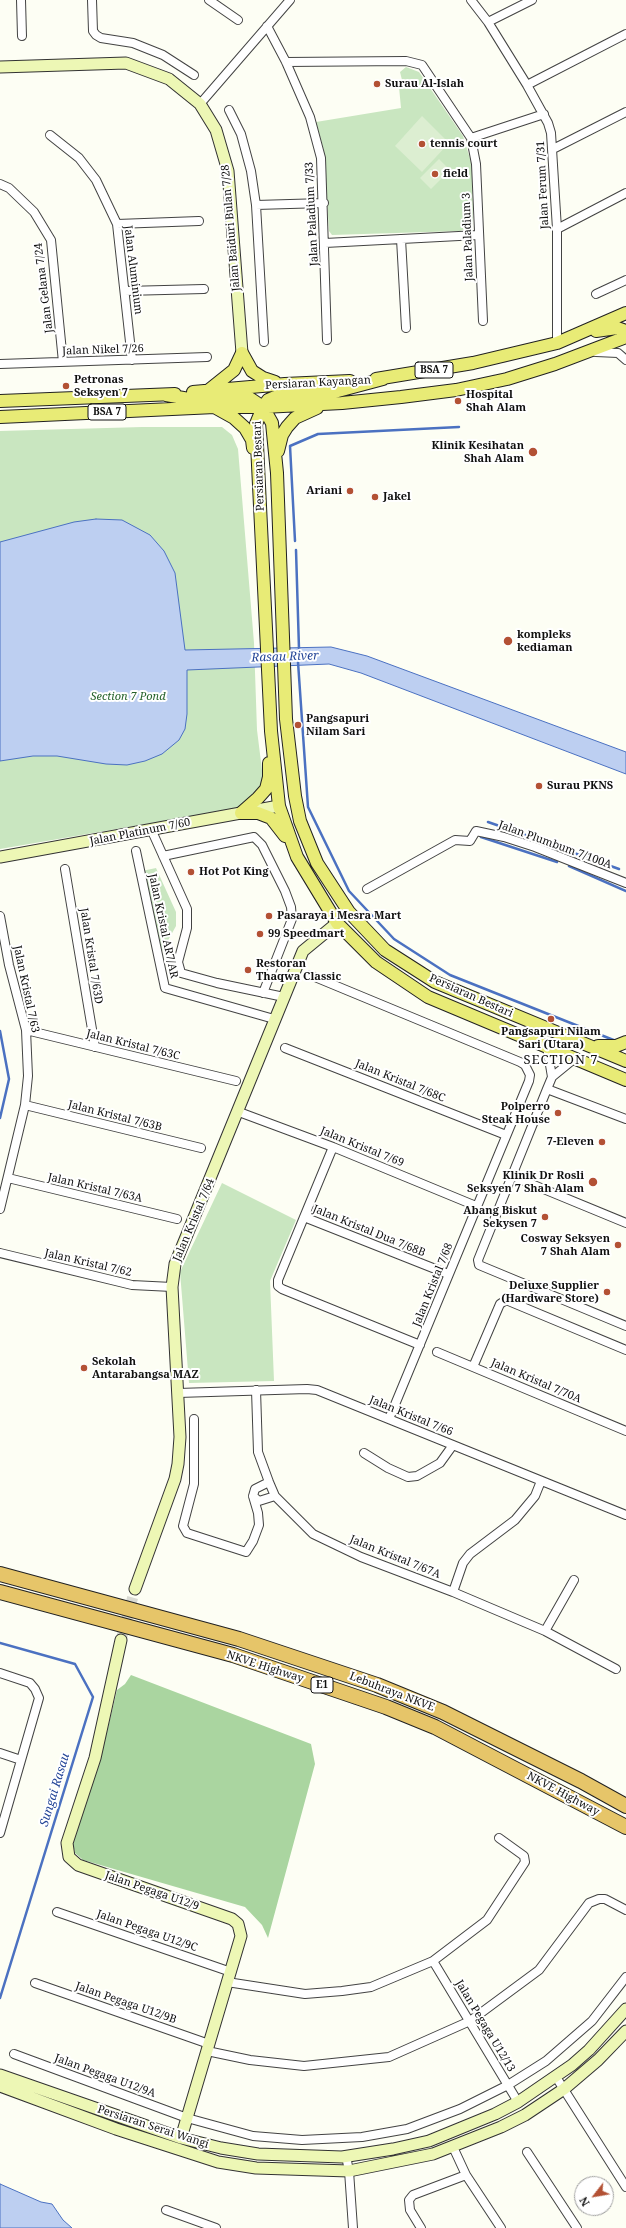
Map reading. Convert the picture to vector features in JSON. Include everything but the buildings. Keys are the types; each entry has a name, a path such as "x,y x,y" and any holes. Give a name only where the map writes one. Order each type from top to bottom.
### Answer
{"highway":[{"name":"Lebuhraya NKVE","path":"0,1574 239,1639 377,1685 450,1715 581,1781 626,1806"},
{"name":"NKVE Highway","path":"0,1592 233,1655 386,1707 435,1727 626,1827"}],"main road":[{"name":"Persiaran Kayangan","path":"0,401 166,395 284,384 383,379 473,363 557,343 581,334 626,313"},
{"path":"581,334 618,328 626,331"},
{"name":"Persiaran Kayangan","path":"0,417 215,407 263,408 327,404 456,390 506,379 626,337"},
{"path":"242,353 252,371 263,378 284,384"},
{"path":"209,390 234,370 242,353"},
{"path":"166,395 189,399 248,397 258,402 263,408 268,400 275,397 338,391 383,379"},
{"path":"276,473 279,446 287,427 295,418 305,412 327,404"},
{"path":"215,407 234,418 245,428 252,440 260,498"},
{"name":"Persiaran Bestari","path":"263,408 272,423 276,473 286,719 295,796 300,821 317,863 349,912 385,950 435,982 626,1061"},
{"name":"Persiaran Bestari","path":"263,408 256,424 266,639 272,731 279,806 297,857 337,923 376,962 428,997 626,1080"},
{"path":"279,806 284,798 286,787 282,745 286,719"},
{"path":"241,813 266,789 269,777 272,731"},
{"path":"241,813 258,813 271,818 280,828 297,857"},
{"path":"587,1045 605,1047 616,1046 626,1042"}],"street":[{"path":"21,0 22,36"},
{"path":"92,0 93,31 96,35 101,38 133,43 163,55 194,75"},
{"path":"209,0 238,20"},
{"path":"200,104 290,0"},
{"name":"Jalan Ferum 7/31","path":"471,0 488,22 527,85 544,114 551,133 557,229 557,343"},
{"path":"488,22 532,0"},
{"name":"Jalan Paladium 7/33","path":"267,26 286,62 312,125 321,158 324,203 327,340"},
{"path":"527,85 626,34"},
{"name":"Jalan Paladium 3","path":"286,62 406,61 422,65 471,138 476,164 483,321"},
{"name":"Jalan Baiduri Bulan 7/28","path":"0,67 126,63 169,79 200,104 216,130 228,171 242,353"},
{"path":"229,110 240,134 250,171 256,205 264,342"},
{"path":"552,149 626,112"},
{"path":"471,138 544,114"},
{"name":"Jalan Aluminium","path":"50,135 78,158 96,180 117,224 132,360"},
{"name":"Jalan Gelana 7/24","path":"0,184 9,188 34,212 51,240 63,362"},
{"path":"557,229 626,193"},
{"path":"256,205 324,203"},
{"path":"117,224 199,221"},
{"path":"325,243 478,235"},
{"path":"401,239 406,328"},
{"path":"596,294 626,280"},
{"path":"125,291 204,289"},
{"path":"578,355 600,351 618,353 626,360"},
{"name":"Jalan Nikel 7/26","path":"0,364 207,357"},
{"name":"Jalan Platinum 7/60","path":"0,857 279,806"},
{"name":"Jalan Kristal AR7/AR","path":"150,829 187,909 186,928 178,962 181,973 284,997"},
{"name":"Jalan Plumbum 7/100A","path":"367,889 455,840 470,841 476,831 504,836 626,884"},
{"path":"163,856 254,837 262,844 285,891 291,907 292,919 263,993"},
{"name":"Jalan Kristal AR7/AR","path":"136,851 165,988 274,1019"},
{"name":"Jalan Kristal 7/63D","path":"65,869 95,1047"},
{"name":"Jalan Kristal 7/63","path":"0,916 9,965 26,1030 28,1076 25,1105 0,1209"},
{"name":"Jalan Kristal 7/64","path":"135,1589 175,1480 180,1437 172,1287 176,1264 274,1019 304,951 337,923"},
{"name":"Jalan Kristal 7/68","path":"310,975 520,1062 528,1070 529,1081 389,1419"},
{"name":"Jalan Kristal 7/63C","path":"26,1030 236,1082"},
{"path":"547,1047 552,1077"},
{"name":"Jalan Kristal 7/68C","path":"285,1048 506,1135"},
{"path":"574,1059 552,1077 478,1260 479,1265 626,1326"},
{"path":"547,1089 626,1119"},
{"name":"Jalan Kristal 7/63B","path":"25,1105 201,1148"},
{"name":"Jalan Kristal 7/69","path":"238,1112 333,1147 476,1206"},
{"path":"333,1147 278,1280 278,1286 282,1289 420,1344"},
{"path":"512,1176 626,1223"},
{"name":"Jalan Kristal 7/63A","path":"8,1178 177,1219"},
{"name":"Jalan Kristal Dua 7/68B","path":"304,1217 448,1274"},
{"name":"Jalan Kristal 7/62","path":"0,1253 132,1285 172,1287"},
{"path":"473,1367 500,1304 506,1300 626,1350"},
{"name":"Jalan Kristal 7/70A","path":"437,1352 626,1431"},
{"name":"Jalan Kristal 7/66","path":"178,1393 256,1390 317,1390 626,1516"},
{"name":"Jalan Kristal 7/67A","path":"256,1390 258,1452 269,1482 275,1496 313,1534 361,1557 453,1592 545,1631 616,1669"},
{"path":"194,1419 194,1484 183,1526 186,1533 246,1552 253,1541 259,1525 258,1513 253,1496 255,1489 269,1482"},
{"path":"364,1453 388,1468 408,1477 417,1476 440,1463 453,1445"},
{"path":"453,1592 463,1563 470,1554 515,1520 535,1496 541,1481"},
{"path":"253,1496 259,1501 275,1496"},
{"path":"545,1631 574,1580"},
{"name":"Jalan Pegaga U12/9","path":"121,1640 95,1758 67,1842 69,1857 78,1865 232,1919 238,1924 241,1936 181,2138"},
{"path":"0,1672 30,1683 36,1689 38,1702 0,1832"},
{"path":"0,1753 21,1760"},
{"name":"Jalan Pegaga U12/9C","path":"57,1912 229,1977 305,1994 371,1987 433,1961 487,1920 525,1862 524,1856 499,1838"},
{"name":"Jalan Pegaga U12/9B","path":"36,1983 208,2048 250,2060 304,2066 389,2058 470,2021 539,1970 590,1903 599,1899 605,1899 626,1910"},
{"name":"Jalan Pegaga U12/13","path":"433,1961 518,2102"},
{"name":"Jalan Pegaga U12/9A","path":"14,2054 188,2118 253,2136 302,2140 362,2137 407,2129 460,2109 508,2085 546,2061 592,2021 626,1977"},
{"name":"Persiaran Serai Wangi","path":"0,2075 181,2138 221,2148 258,2154 297,2157 346,2156 393,2149 429,2140 489,2117 518,2102 556,2077 589,2050 626,2009"},
{"name":"Persiaran Serai Wangi","path":"0,2086 116,2129 218,2162 263,2169 349,2171 396,2163 453,2147 525,2115 564,2089 598,2060 626,2031"},
{"path":"556,2077 626,2187"},
{"path":"453,2147 466,2175 501,2228"},
{"path":"527,2152 577,2228"},
{"path":"346,2156 349,2171 353,2228"},
{"path":"421,2228 410,2210 409,2200 413,2195 466,2175"},
{"path":"166,2210 216,2228"}],"green space":[{"path":"406,67 419,72 463,136 472,165 472,226 460,231 332,235 329,231 324,151 316,122 401,108 399,87 403,84 400,72"},
{"name":"tennis court","path":"422,116 449,143 422,172 395,146"},
{"name":"field","path":"439,159 450,170 431,189 420,178"},
{"name":"Section 7 Pond","path":"142,427 222,427 232,435 238,449 254,643 257,730 263,778 261,791 239,808 0,849 0,431"},
{"path":"156,868 176,912 176,926 161,953 142,871"},
{"path":"222,1183 296,1220 270,1281 274,1381 189,1383 180,1272"},
{"path":"131,1675 311,1744 315,1764 268,1938 262,1925 245,1907 83,1860 75,1853 73,1844 101,1757 117,1690 125,1684"}],"water":[{"name":"Section 7 Pond","path":"96,519 122,520 150,535 164,551 175,573 185,650 331,647 367,656 626,752 626,774 361,673 329,664 187,670 187,714 185,729 179,740 162,754 145,761 127,765 106,764 57,756 33,756 0,761 0,542 74,522"},
{"path":"0,2184 41,2202 52,2204 63,2220 72,2228 0,2228"}],"waterway":[{"path":"295,541 290,446 318,434 459,427"},
{"name":"Rasau River","path":"296,550 299,649"},
{"name":"Rasau River","path":"298,662 308,807 349,891 394,939 450,975 616,1041"},
{"path":"488,822 534,838"},
{"path":"481,837 557,862"},
{"path":"543,842 619,869"},
{"path":"569,866 626,891"},
{"name":"Sungai Rasau","path":"0,1031 9,1079 0,1118"},
{"name":"Sungai Rasau","path":"0,1643 75,1664 93,1697 0,1998"}],"tunnel":[{"path":"121,1640 135,1589"}],"place":[{"name":"Surau Al-Islah","path":"377,84"},
{"name":"tennis court","path":"422,144"},
{"name":"field","path":"435,174"},
{"name":"Petronas Seksyen 7","path":"66,386"},
{"name":"Hospital Shah Alam","path":"458,401"},
{"name":"Klinik Kesihatan Shah Alam","path":"533,452"},
{"name":"Ariani","path":"350,491"},
{"name":"Jakel","path":"375,497"},
{"name":"kompleks kediaman","path":"508,641"},
{"name":"Pangsapuri Nilam Sari","path":"298,725"},
{"name":"Surau PKNS","path":"539,786"},
{"name":"Hot Pot King","path":"191,872"},
{"name":"Pasaraya i Mesra Mart","path":"269,916"},
{"name":"99 Speedmart","path":"260,934"},
{"name":"Restoran Thaqwa Classic","path":"248,970"},
{"name":"Pangsapuri Nilam Sari (Utara)","path":"551,1019"},
{"name":"Polperro Steak House","path":"558,1113"},
{"name":"7-Eleven","path":"602,1142"},
{"name":"Klinik Dr Rosli Seksyen 7 Shah Alam","path":"593,1182"},
{"name":"Abang Biskut Sekysen 7","path":"545,1217"},
{"name":"Cosway Seksyen 7 Shah Alam","path":"618,1245"},
{"name":"Deluxe Supplier (Hardware Store)","path":"607,1292"},
{"name":"Sekolah Antarabangsa MAZ","path":"84,1368"}],"district":[{"name":"SECTION 7","path":"561,1060"}]}
